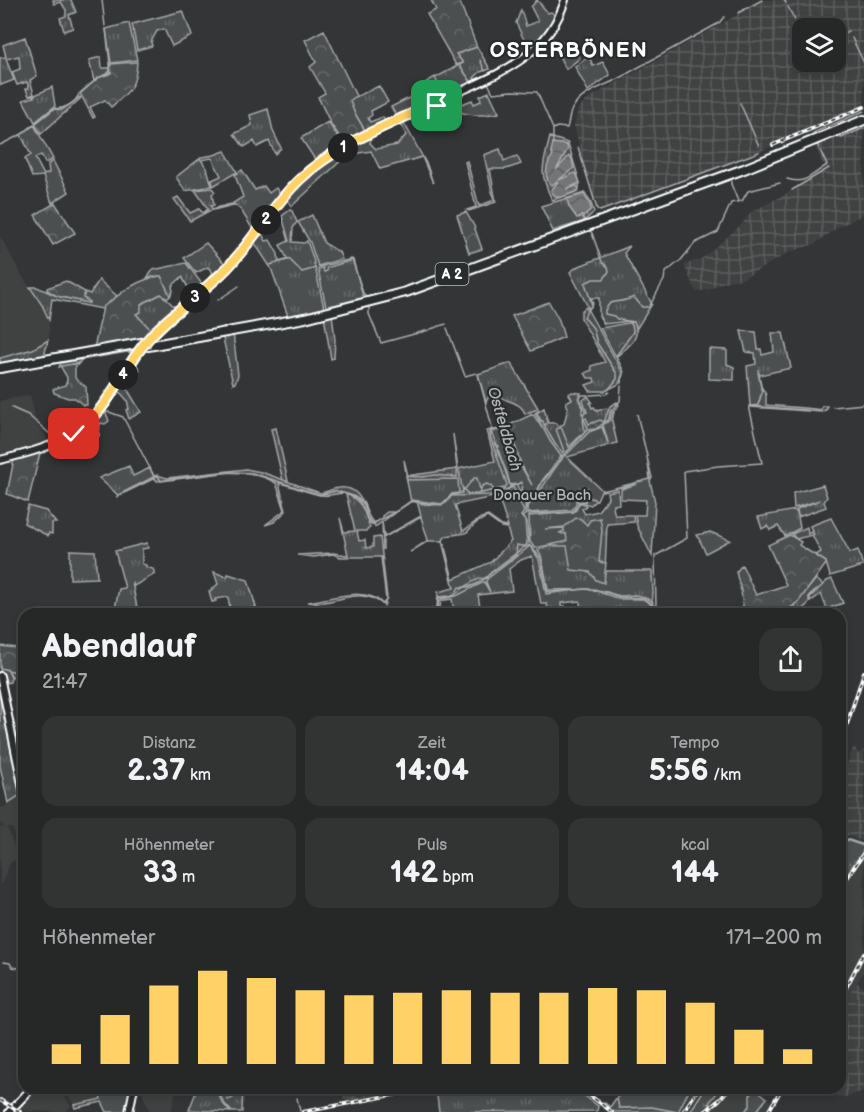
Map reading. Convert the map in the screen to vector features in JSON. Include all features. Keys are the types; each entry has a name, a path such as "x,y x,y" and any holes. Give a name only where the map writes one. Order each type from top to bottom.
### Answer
{"highway":[{"name":"A 2","path":"0,369 305,318 406,292 751,166 864,119"}],"main road":[{"path":"0,460 52,445 85,426 104,407 133,359 150,337 229,266 299,180 313,168 340,149 511,66 531,53 550,33 565,0"},
{"path":"0,676 18,765"},
{"path":"9,1112 26,1094"},
{"path":"129,1112 133,1094"}],"shaded area":[{"path":"764,0 864,0 864,107 771,147 597,212 574,126 578,109 589,98"},
{"path":"864,123 864,214 837,228 815,244 790,252 742,279 728,281 711,289 696,292 684,265 703,258 742,224 751,212 786,194 825,168 814,144"},
{"path":"0,236 21,274 42,305 49,320 49,337 33,349 0,358"},
{"path":"30,395 35,416 33,420 50,444 0,458 0,401"},
{"path":"854,746 858,754 864,750 864,842 846,835 846,767"},
{"path":"18,797 18,843 12,828 7,828 18,859 10,863 0,887 0,828 4,827 0,824 0,808"},
{"path":"864,850 864,971 846,1000 846,876"},
{"path":"856,982 864,988 864,1091 846,1097 815,1095 813,1094 846,1094 846,1000"},
{"path":"30,1094 62,1094 71,1106 65,1112 13,1111"},
{"path":"67,1094 99,1094 101,1099 74,1105"},
{"path":"142,1094 175,1094 171,1112 150,1112"},
{"path":"343,1094 384,1094 344,1102"},
{"path":"688,1094 762,1094 775,1104 770,1112 677,1112"},
{"path":"384,1095 384,1097 309,1112 293,1112"}],"green space":[{"path":"53,0 71,0 76,12 69,15 73,28 64,31 60,18 66,16 66,10 61,2 54,4"},
{"path":"431,0 459,0 477,47 456,54 463,63 456,65 427,14 436,10"},
{"path":"537,0 548,13 551,12 556,16 549,28 529,50 516,23 521,10 526,26 538,21 531,7"},
{"path":"183,11 192,36 172,46 164,29 157,31 151,42 152,46 137,50 132,24"},
{"path":"129,23 137,60 111,63 106,29"},
{"path":"324,30 356,96 350,101 367,134 345,144 332,126 318,97 325,93 310,67 316,62 305,40"},
{"path":"25,37 37,76 30,80 34,94 29,96 26,89 29,88 27,82 17,85 12,72 20,69 19,56 6,59 14,80 1,85 0,82 0,58 6,57 3,45"},
{"path":"568,40 580,58 566,69 554,47"},
{"path":"477,47 490,69 480,72 474,78 477,81 472,83 459,65 463,63 456,54"},
{"path":"589,56 593,66 603,62 610,75 588,91 575,67"},
{"path":"101,57 102,68 110,68 110,72 94,81 89,60"},
{"path":"137,62 135,77 127,93 111,107 105,100 90,107 95,117 93,118 80,93 98,78 109,73 111,64"},
{"path":"459,65 472,83 445,96 435,78"},
{"path":"435,77 445,96 397,117 391,107 423,91 420,86"},
{"path":"379,86 388,102 371,111 372,115 368,118 370,122 383,117 386,123 396,118 397,120 367,134 349,100"},
{"path":"52,87 55,106 35,122 23,100"},
{"path":"489,92 499,113 467,114 449,107 446,100 456,94 462,104 472,100 474,104 481,101 480,96"},
{"path":"80,97 41,134 35,124 54,109 62,110"},
{"path":"268,109 273,131 281,148 275,154 269,141 257,147 254,141 244,147 234,134 252,125 250,115"},
{"path":"403,121 427,165 433,183 422,157 380,169 371,151 353,154 348,149 371,137 370,143 376,149 397,145 406,135 400,122"},
{"path":"328,122 344,146 283,194 292,182 316,161 301,138"},
{"path":"34,125 53,159 45,163 41,155 35,158 44,175 49,173 48,164 53,161 69,192 52,203 43,176 32,177 25,159 31,155 21,135"},
{"path":"550,137 568,143 580,183 578,192 552,200 543,175"},
{"path":"346,148 347,155 292,206 285,197 312,170"},
{"path":"500,149 504,161 517,156 521,164 506,169 490,169 496,202 467,210 476,207 465,162 467,161 479,206 494,200 484,155"},
{"path":"225,151 237,172 213,186 212,180 221,176 212,158 201,160 207,168 212,186 185,191 176,177 202,157"},
{"path":"242,170 255,190 264,186 269,193 276,188 282,197 255,233 241,210 233,203 243,197 235,175"},
{"path":"212,188 215,192 212,194 214,205 211,206 212,209 234,205 209,211 190,221 174,199 178,197 190,213 199,209 203,213 208,209 195,190"},
{"path":"585,193 594,212 584,221 553,231 541,206"},
{"path":"55,203 75,233 53,245 35,215"},
{"path":"290,210 297,222 293,228 292,242 307,241 324,308 288,316 271,268 254,242 262,234 266,241 270,240 278,254 279,262 288,260 280,245 289,241 282,216"},
{"path":"466,212 482,249 469,253 457,215"},
{"path":"312,215 324,243 339,252 342,259 318,266 310,242 298,222"},
{"path":"253,233 255,234 213,280 210,276 213,273 208,267 196,273 184,258 206,243 226,265"},
{"path":"630,246 624,253 652,304 637,328 634,322 630,321 604,324 599,316 599,298 591,298 593,304 589,309 570,272 577,267"},
{"path":"353,260 363,296 366,298 326,307 318,269 323,268 324,272 327,271 326,268"},
{"path":"186,263 205,288 193,296 182,277 172,286 173,291 170,296 161,276 147,278 153,270"},
{"path":"161,276 170,296 167,299 161,294 141,304 141,312 136,314 152,331 145,341 94,348 103,307 137,283"},
{"path":"99,280 117,296 102,309 52,299 49,320 30,287 37,287 57,296 89,303 83,298 85,292 90,294"},
{"path":"66,281 85,292 83,298 89,303 57,296 47,290 47,288"},
{"path":"161,294 176,308 191,298 152,331 136,314 141,304"},
{"path":"549,302 559,320 564,337 531,351 512,316"},
{"path":"586,307 623,373 619,384 605,391 590,391 586,385 595,382 594,378 588,378 585,373 592,370 591,366 605,362 581,318 581,311"},
{"path":"332,314 335,340 334,358 331,359 324,316"},
{"path":"634,322 636,333 633,342 617,356 615,355 600,328"},
{"path":"741,331 756,332 758,349 761,349 762,355 774,352 772,333 783,333 791,368 760,375 758,372 762,393 758,406 750,406 747,366 756,364 755,353 746,352"},
{"path":"233,333 238,375 233,384 223,338 144,351 135,362 140,370 123,382 141,412 129,419 126,410 129,409 127,400 119,391 114,398 110,395 107,398 133,351 81,360 79,363 59,367 61,363"},
{"path":"48,340 44,356 94,349 0,365 0,358 33,349"},
{"path":"709,349 727,350 727,364 734,367 734,380 709,379"},
{"path":"79,363 75,368 75,378 86,387 87,405 83,405 75,398 54,393 53,389 67,382 61,366"},
{"path":"511,363 538,408 525,414 516,404 495,394 489,396 486,402 478,374"},
{"path":"758,369 761,386 766,395 766,405 821,410 822,406 827,406 827,409 822,412 750,407 758,405 762,393"},
{"name":"Donauer Bach","path":"572,392 581,393 578,398 582,414 587,412 583,400 588,396 592,402 590,403 592,408 594,407 597,411 606,408 614,412 612,421 617,443 567,457 603,491 597,500 584,504 586,506 582,509 585,514 598,511 608,498 607,492 618,490 619,504 614,505 613,508 615,515 633,515 634,522 607,524 605,571 652,571 652,608 581,608 580,601 561,603 561,606 565,608 548,608 547,604 541,604 532,556 521,560 509,569 512,591 478,595 480,608 453,608 452,599 439,601 437,608 438,592 454,588 442,541 428,541 410,552 428,540 421,517 383,538 383,550 382,521 384,537 421,516 417,501 411,502 406,476 457,469 453,434 458,469 495,461 487,431 501,429 533,414 542,428 545,426 536,413 544,408 548,423 555,423 559,426 564,424 568,408 566,402 572,399 569,394","holes":["498,496 508,527 502,526 488,516 481,518 463,531 455,505","487,517 501,527 507,528 511,541 491,562 453,579 443,540 446,536 466,533 476,523"]},
{"path":"617,402 619,405 612,413 610,420 603,425 609,446 602,427 589,432 565,456 562,455 562,459 537,496 527,507 528,513 572,510 576,504 577,491 578,502 585,501 589,497 596,500 591,505 579,503 573,512 529,516 530,542 535,548 567,541 566,534 560,533 564,531 564,528 545,529 564,527 576,518 581,519 587,525 590,520 600,518 602,530 599,562 606,563 604,583 596,580 590,572 571,570 567,546 550,546 538,550 542,558 548,590 581,589 546,594 539,559 530,546 487,579 490,592 484,582 456,596 441,599 440,608 437,608 439,597 453,596 473,582 486,578 527,544 525,521 521,516 524,512 513,487 491,495 451,496 443,503 452,494 459,493 458,479 407,480 404,460 408,476 457,477 457,471 459,471 462,488 465,489 474,478 477,478 481,493 504,488 507,485 490,436 490,430 503,429 494,431 493,435 499,446 510,485 516,484 527,505 533,500 542,481 561,456 535,413 539,410 537,413 541,421 544,425 546,424 545,427 563,453 556,429 561,427 569,447 585,431 583,420 586,418 589,424 600,420 604,422 610,406"},
{"path":"103,410 106,410 104,413 109,421 105,424 100,423 99,436 74,439 44,453 43,451 83,429"},
{"path":"276,428 288,481 283,481 271,429"},
{"path":"505,429 510,429 521,464 532,485 518,461 512,463 508,453 514,451 509,432"},
{"path":"38,451 40,453 28,502 7,494 14,459"},
{"path":"647,458 655,502 652,556 637,526 635,515 645,515 646,500 621,499 621,489 637,484 609,489 650,479"},
{"path":"129,466 133,476 150,468 154,477 118,495 99,478"},
{"path":"246,469 320,493 336,488 348,488 359,496 374,523 387,512 395,512 412,500 441,504 411,501 375,527 368,521 360,502 347,494 321,495 279,483 286,511 274,522 265,525 285,510 276,483 263,477 233,473 157,481 155,478 116,497 157,475 167,478"},
{"path":"823,485 827,497 824,502 826,507 798,517 800,528 785,536 778,526 770,530 767,526 762,529 758,517 795,510 798,516 797,509 820,500 794,508 793,493"},
{"path":"346,494 360,504 370,528 366,531 357,531 359,541 365,540 366,548 373,547 373,538 380,537 387,598 384,606 366,596 318,603 308,602 357,594 376,598 383,604 386,600 381,557 340,557 333,554 314,557 297,555 333,553 348,555 340,518 344,532 355,531"},
{"path":"28,506 46,511 56,523 52,523 52,534 49,533 48,536 24,523"},
{"path":"831,518 850,553 858,550 863,566 830,576 826,562 816,555 821,552 812,535 796,539 792,534 807,527 808,534 811,532 814,535 810,526"},
{"path":"710,532 730,540 706,553 697,535"},
{"path":"790,535 801,542 799,545 826,564 799,601 790,608 743,608 736,572 742,565 756,595 786,585 768,545"},
{"path":"147,543 148,548 142,549 142,564 153,569 155,574 134,586 132,582 137,608 115,608 119,589 125,588 115,551"},
{"path":"70,550 95,551 97,578 70,579"},
{"path":"214,572 227,577 228,574 248,580 256,607 230,608 228,597 215,599 216,601 212,602 209,592 218,584"},
{"path":"816,579 823,585 809,596 809,603 804,608 795,608"},
{"path":"832,579 843,603 827,608 821,594 810,602 810,597"},
{"path":"585,589 620,596 635,595 653,602 652,605 643,599 619,599"},
{"path":"0,646 17,648 15,662 18,663 18,679 13,678 7,669 11,678 10,682 5,683 6,697 0,669"},
{"path":"0,684 18,774 18,797 8,803 0,766"},
{"path":"846,840 864,846 864,850 846,876"},
{"path":"100,1094 132,1094 128,1112 107,1112 102,1102 75,1108 74,1105 101,1099"},
{"path":"195,1094 218,1094 230,1112 189,1110"},
{"path":"220,1094 226,1094 228,1100 233,1098 233,1094 243,1094 242,1112 232,1112 223,1102"},
{"path":"437,1094 582,1094 598,1106 597,1111 439,1112"},
{"path":"622,1094 687,1094 678,1112 652,1107 619,1108 617,1097"},
{"path":"701,1094 716,1094 709,1103 711,1106 702,1112 690,1112"},
{"path":"762,1094 767,1098 756,1112 744,1112 750,1106 750,1095"},
{"path":"617,1097 619,1108 652,1107 678,1112 613,1112 602,1104 605,1103 610,1107"}],"water":[{"path":"553,143 567,145 568,149 556,170 569,156 571,156 574,168 552,185 547,180 546,172 553,156 551,152"},
{"path":"575,173 580,183 566,189 577,186 578,191 556,197 551,191 559,180"},
{"path":"584,194 591,209 586,215 577,218 569,207 567,199"}],"waterway":[{"path":"102,0 105,26"},
{"path":"738,13 762,0"},
{"path":"788,7 794,18"},
{"path":"648,62 719,23 724,17"},
{"path":"81,93 98,78 111,73 106,29"},
{"path":"852,38 864,63"},
{"path":"480,60 485,71"},
{"path":"553,129 567,128 572,109 582,98 647,63"},
{"path":"487,81 493,93 537,92 553,129 553,143"},
{"path":"36,122 54,108 68,106 79,94"},
{"path":"740,103 759,146"},
{"path":"813,133 864,111"},
{"path":"0,145 22,134 33,125"},
{"path":"841,138 864,128"},
{"path":"817,145 830,138"},
{"path":"787,179 803,180 827,165 817,144"},
{"path":"578,147 597,209 600,211 759,152"},
{"path":"792,190 829,168"},
{"path":"731,178 738,201"},
{"path":"624,372 616,356 633,332 633,328 629,322 605,314 610,303 634,297 642,307 649,307 664,280 665,273 681,260 695,243 718,232 731,203 742,201 748,191 780,183"},
{"path":"581,215 585,221"},
{"path":"589,230 602,262 609,271 604,279 593,279 585,283 592,305 589,309"},
{"path":"270,265 289,259 302,272 316,268"},
{"path":"319,267 352,259 363,293 367,297"},
{"path":"218,300 239,286"},
{"path":"369,306 369,314 381,343 429,330"},
{"path":"588,309 584,317 593,328 597,343 617,374 617,379 608,390"},
{"path":"431,329 446,324"},
{"path":"447,328 465,376 476,373"},
{"name":"Ostfeldbach","path":"478,374 492,427 491,434 495,439 495,445 498,446 497,450 510,486"},
{"path":"621,383 623,374"},
{"path":"564,455 587,430 596,429 609,419 610,412 620,401 621,386"},
{"path":"590,395 609,392"},
{"path":"588,395 582,395 580,398 585,411 583,417 588,428"},
{"path":"833,407 864,404"},
{"path":"656,606 655,556 687,538 684,471 762,463 749,406 820,411"},
{"path":"12,408 28,415 50,434 66,432"},
{"path":"100,417 103,413 109,412 123,417 154,476 158,476 161,481 230,472 252,473 320,495 335,491"},
{"path":"529,543 527,522 522,517 526,514 525,508 563,457"},
{"path":"336,491 353,496 364,503 367,517 372,524 412,501 442,505 452,495 462,493 463,489 468,494 479,494 482,486 487,484 499,501 510,487 522,482 521,493 524,496 526,510"},
{"path":"526,514 573,512 579,503 585,501"},
{"name":"Donauer Bach","path":"438,608 439,597 454,596 459,587 474,585 483,580 494,569 498,569 516,555 517,545 526,547 529,545 541,558 547,591 587,589 607,592 619,597 643,598 652,604"},
{"name":"Donauer Bach","path":"0,668 18,672"},
{"path":"846,839 864,845"},
{"path":"3,962 18,968"},
{"path":"297,1098 300,1111"}],"railway":[{"path":"773,145 864,107"},
{"path":"846,728 864,672"},
{"path":"846,879 864,853"},
{"path":"846,988 864,953"},
{"path":"303,1112 398,1094"},
{"path":"588,1094 612,1112"},
{"path":"683,1112 695,1094"},
{"path":"705,1112 724,1094"},
{"path":"768,1112 778,1094"},
{"path":"0,1100 20,1112"}],"district":[{"name":"OSTERBÖNEN","path":"569,50"}],"route":[{"path":"74,434 99,412 142,346 229,266 299,180 326,158 343,148 433,104 437,106"}]}
